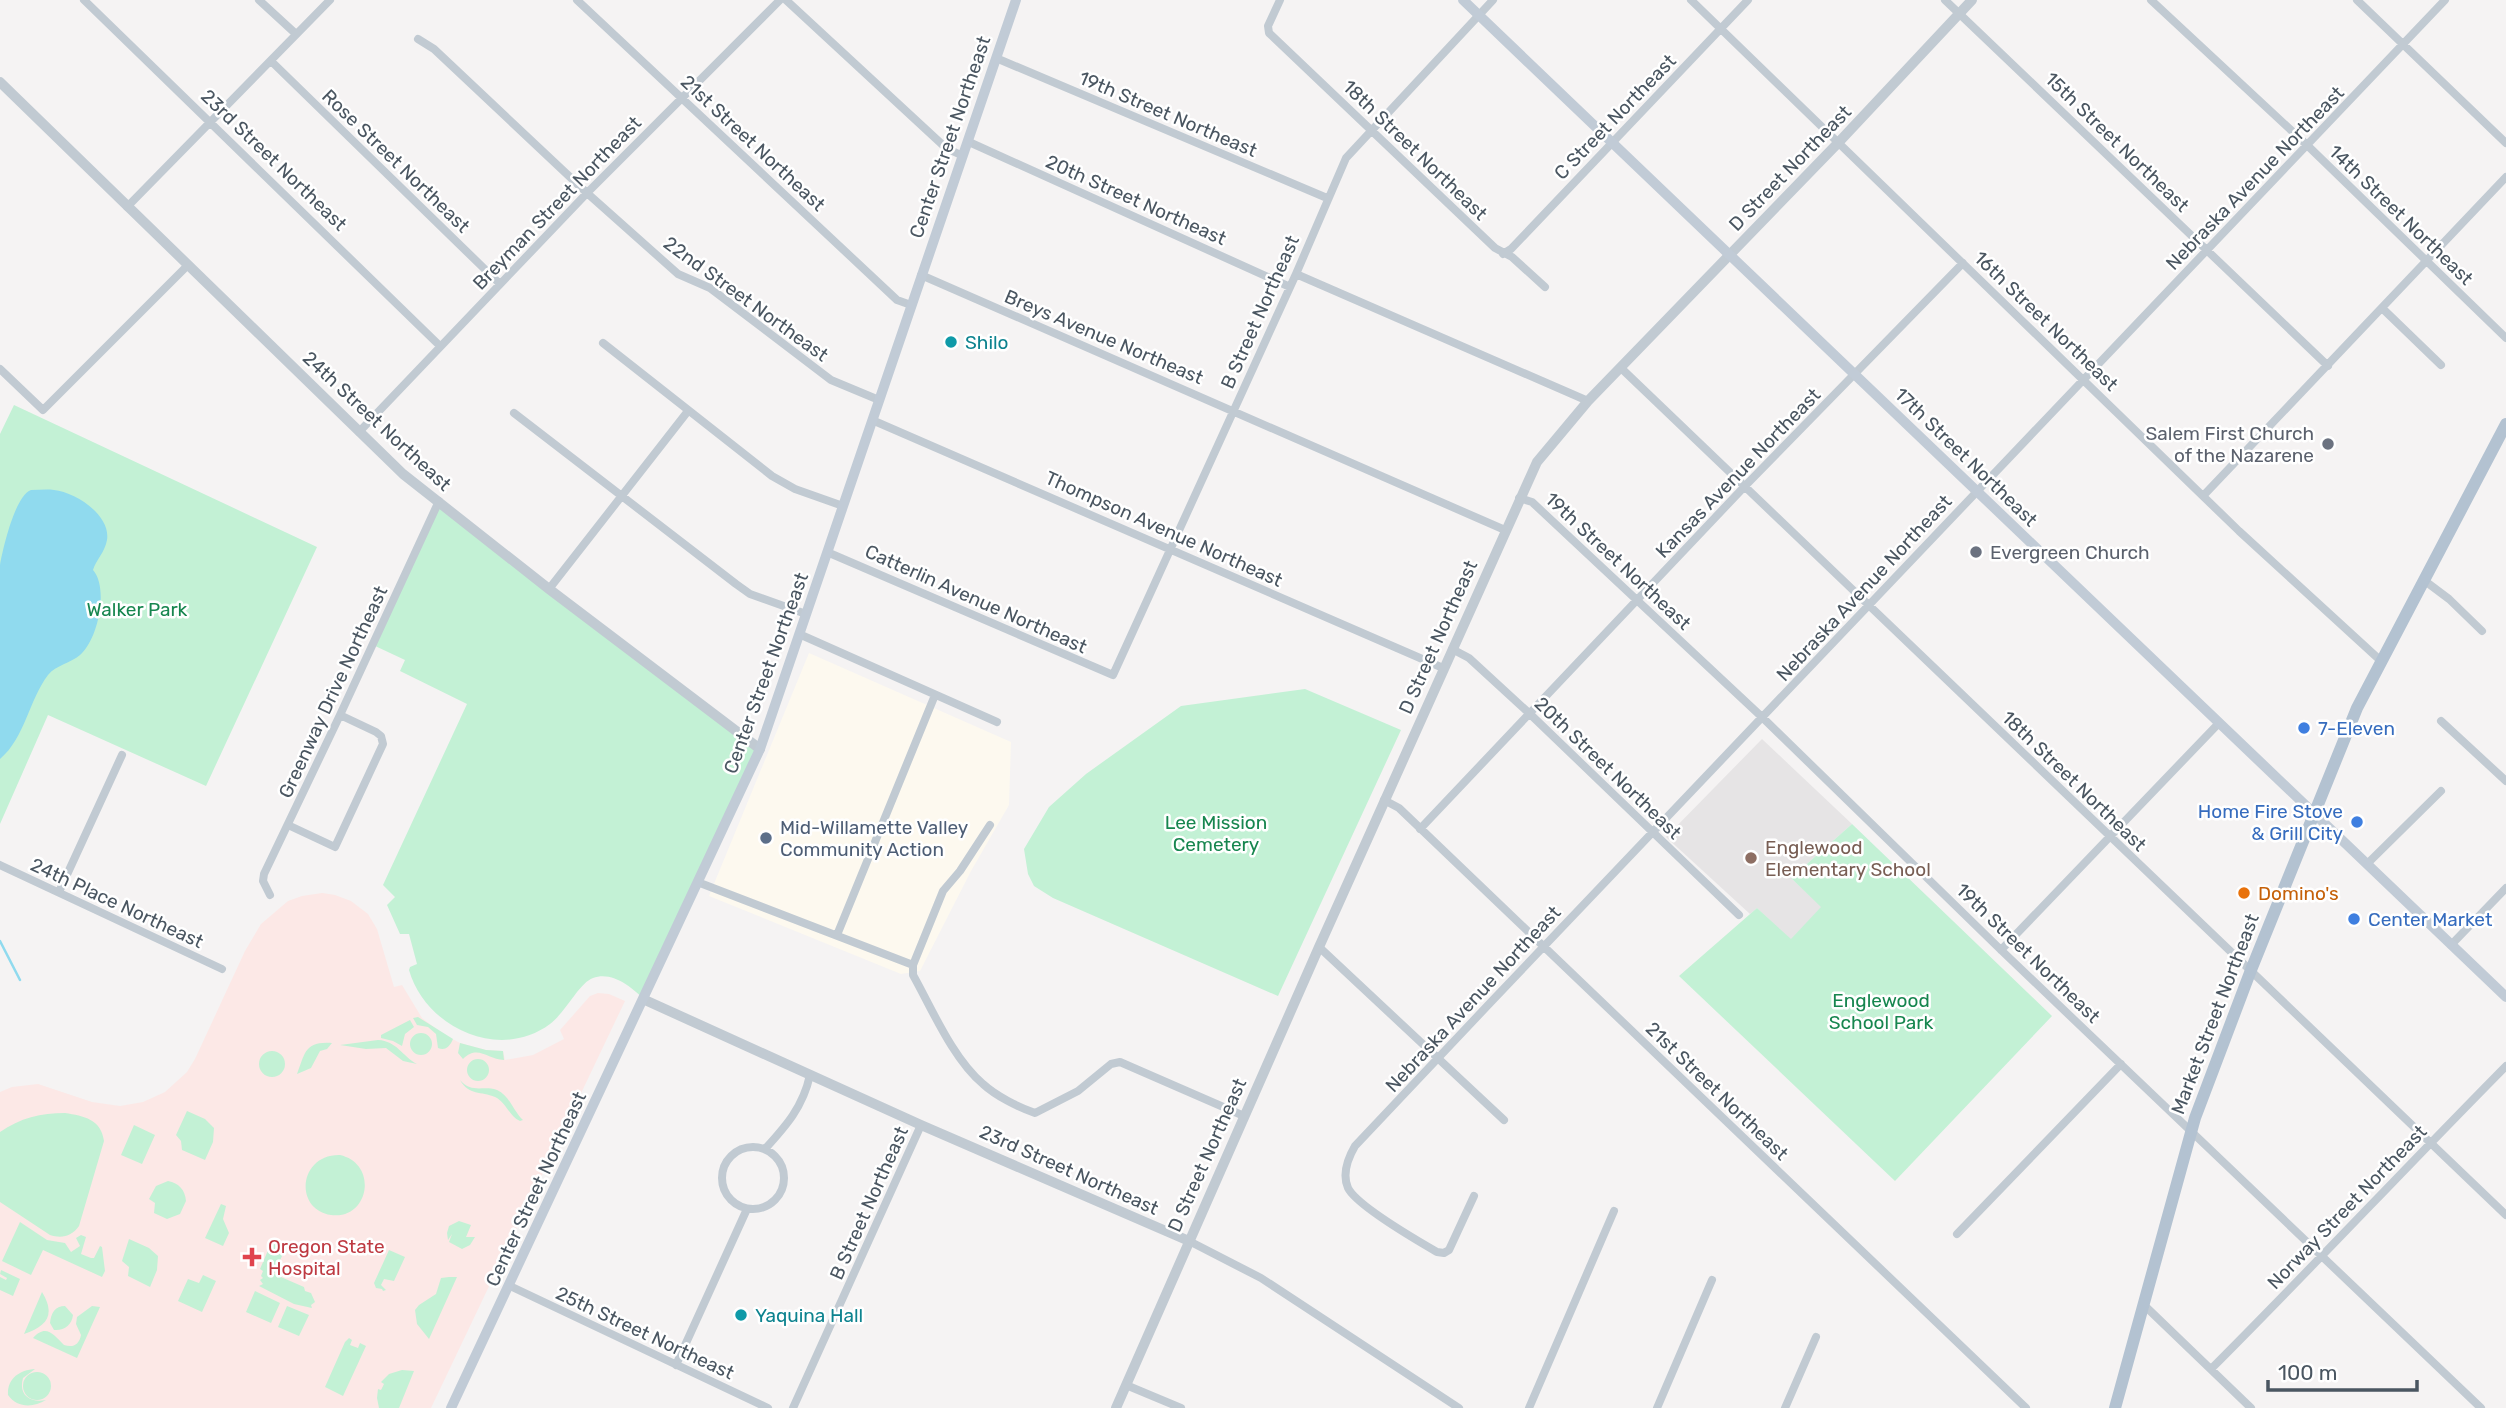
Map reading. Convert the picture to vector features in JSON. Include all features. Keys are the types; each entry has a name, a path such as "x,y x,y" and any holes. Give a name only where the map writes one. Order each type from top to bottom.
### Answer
{"main road":[{"name":"Center Street Northeast","path":"451,1408 761,750 1016,0"},
{"name":"17th Street Northeast","path":"1463,0 2506,997"},
{"name":"Market Street Northeast","path":"2115,1408 2191,1132 2251,970 2357,708 2505,428"}],"street":[{"name":"23rd Street Northeast","path":"84,0 440,346"},
{"path":"260,0 296,34"},
{"path":"127,207 330,0"},
{"name":"21st Street Northeast","path":"577,0 897,300 911,305"},
{"name":"Breyman Street Northeast","path":"359,432 587,192 780,0"},
{"path":"786,0 946,148 963,156"},
{"name":"18th Street Northeast","path":"1280,0 1267,30 1503,254 1512,257 1545,287"},
{"name":"B Street Northeast","path":"1112,675 1296,274 1346,158 1493,0"},
{"name":"16th Street Northeast","path":"1691,0 2203,496 2381,662"},
{"name":"C Street Northeast","path":"1503,254 1511,249 1748,0"},
{"name":"15th Street Northeast","path":"1945,0 2328,366"},
{"name":"D Street Northeast","path":"1116,1408 1384,800 1537,462 1588,401 1622,369 1972,0"},
{"name":"14th Street Northeast","path":"2151,0 2308,146 2506,338"},
{"path":"2357,0 2506,143"},
{"name":"Nebraska Avenue Northeast","path":"1474,1196 1453,1244 1444,1253 1429,1247 1369,1209 1349,1188 1347,1159 1355,1146 1543,947 2445,0"},
{"name":"22nd Street Northeast","path":"418,39 434,49 678,274 710,288 831,380 879,400"},
{"name":"19th Street Northeast","path":"996,58 1327,198"},
{"name":"Rose Street Northeast","path":"271,61 500,284"},
{"name":"24th Street Northeast","path":"0,82 403,474 761,750"},
{"name":"20th Street Northeast","path":"969,142 1290,287"},
{"path":"2203,496 2506,177"},
{"name":"Kansas Avenue Northeast","path":"1420,829 1745,486 1964,263"},
{"path":"0,369 43,410 188,265"},
{"path":"1296,274 1588,401"},
{"name":"Breys Avenue Northeast","path":"921,275 1505,530"},
{"path":"2382,309 2441,365"},
{"path":"603,343 785,485 843,506"},
{"name":"18th Street Northeast","path":"1622,369 2506,1215"},
{"path":"549,589 688,411"},
{"path":"514,413 750,594 806,614"},
{"name":"Thompson Avenue Northeast","path":"872,419 1443,668"},
{"name":"19th Street Northeast","path":"1519,498 1532,502 1639,600 2481,1408"},
{"name":"Greenway Drive Northeast","path":"270,895 262,881 264,874 439,501"},
{"name":"Catterlin Avenue Northeast","path":"827,552 1112,675"},
{"path":"2425,581 2449,599 2482,631"},
{"path":"799,634 997,722"},
{"name":"20th Street Northeast","path":"1452,649 1469,658 1530,714 1739,915"},
{"path":"837,935 935,695"},
{"path":"288,825 335,847 383,744 381,736 376,732 340,715"},
{"path":"2441,721 2506,781"},
{"path":"2001,950 2219,723"},
{"path":"59,892 122,755"},
{"path":"2367,864 2441,791"},
{"name":"21st Street Northeast","path":"1384,800 1399,808 2026,1408"},
{"path":"990,825 960,871 943,891 913,965 913,975 969,1071 984,1086 1031,1112 1040,1112 1078,1091 1111,1064 1120,1062 1244,1115"},
{"name":"24th Place Northeast","path":"0,865 222,969"},
{"path":"700,883 913,965"},
{"path":"2451,945 2506,888"},
{"path":"1319,947 1504,1120"},
{"name":"23rd Street Northeast","path":"645,1000 921,1125 1189,1241 1261,1278 1459,1408"},
{"path":"1957,1234 2121,1064"},
{"name":"Norway Street Northeast","path":"2211,1369 2506,1066"},
{"path":"765,1149 794,1116 810,1075"},
{"name":"B Street Northeast","path":"793,1408 921,1125"},
{"path":"745,1147 765,1149 780,1162 783,1172 781,1192 767,1206 747,1209 738,1206 724,1192 721,1182 724,1165 745,1147"},
{"path":"676,1365 747,1209"},
{"path":"1529,1408 1614,1210"},
{"path":"1657,1408 1712,1280"},
{"name":"25th Street Northeast","path":"509,1286 768,1408"},
{"path":"2145,1306 2252,1408"},
{"path":"1785,1408 1816,1336"},
{"path":"1126,1385 1181,1408"}],"shaded area":[{"path":"809,653 1011,742 1009,805 971,871 920,971 901,974 709,896"},
{"name":"Englewood Elementary School","path":"1762,739 1852,824 1791,878 1822,907 1791,940 1757,908 1750,914 1666,837"},
{"name":"Oregon State Hospital","path":"322,893 351,901 368,914 377,929 394,987 402,985 422,1018 460,1043 486,1050 503,1051 505,1060 533,1055 564,1039 560,1030 590,996 598,993 609,994 625,1001 431,1408 0,1408 0,1092 12,1087 38,1084 92,1102 120,1106 143,1102 165,1092 187,1072 195,1059 245,951 261,924 288,901"}],"green space":[{"name":"Walker Park","path":"14,405 317,547 206,786 48,715 0,824 0,434"},
{"path":"439,501 760,749 645,1000 615,979 600,976 593,978 550,1024 530,1035 509,1040 487,1039 466,1033 431,1008 418,990 409,970 417,964 409,934 400,934 387,905 395,897 383,885 467,704 400,671 405,660 373,645"},
{"name":"Lee Mission Cemetery","path":"1305,689 1401,730 1278,996 1053,898 1034,886 1028,874 1024,849 1049,807 1086,774 1181,706"},
{"name":"Englewood School Park","path":"1852,824 2052,1016 1895,1181 1679,976 1757,908 1791,939 1821,907 1791,878"},
{"path":"418,1017 453,1039 449,1046 438,1048 436,1034 428,1027 417,1025 413,1018"},
{"path":"410,1020 414,1027 405,1034 402,1046 381,1038 381,1035"},
{"path":"421,1033 429,1036 432,1044 429,1052 421,1055 413,1052 410,1044 413,1036"},
{"path":"378,1040 395,1046 417,1064 403,1061 386,1048 366,1049 340,1045"},
{"path":"332,1043 327,1049 320,1051 311,1068 297,1074 307,1050 316,1044"},
{"path":"460,1043 486,1050 503,1051 504,1060 478,1053 463,1059 458,1053"},
{"path":"272,1051 281,1055 285,1064 281,1073 272,1077 263,1073 259,1064 263,1055"},
{"path":"478,1059 486,1062 489,1070 486,1078 478,1081 470,1078 467,1070 470,1062"},
{"path":"460,1080 469,1087 497,1090 523,1120 516,1119 499,1099 471,1091 467,1089"},
{"path":"187,1111 205,1119 214,1128 213,1142 205,1160 182,1150 181,1141 176,1135"},
{"path":"65,1113 85,1117 95,1123 104,1141 79,1226 70,1234 59,1237 50,1235 0,1202 0,1132 31,1117"},
{"path":"134,1125 155,1135 142,1164 121,1155"},
{"path":"340,1155 352,1160 360,1169 364,1190 361,1201 354,1209 344,1214 331,1215 319,1211 311,1203 306,1193 306,1182 316,1163 326,1157"},
{"path":"168,1181 181,1188 186,1201 180,1214 167,1219 154,1213 155,1203 149,1199 156,1186"},
{"path":"221,1204 226,1206 223,1219 229,1233 223,1246 205,1238"},
{"path":"459,1221 471,1225 466,1237 475,1237 470,1245 462,1249 449,1242 452,1234 448,1240 447,1233 449,1226"},
{"path":"20,1222 47,1240 65,1243 71,1252 80,1246 76,1238 81,1235 86,1237 81,1254 94,1258 100,1246 102,1247 105,1271 102,1277 43,1250 31,1275 2,1261"},
{"path":"129,1239 149,1248 158,1256 157,1270 150,1287 128,1276 129,1267 122,1261"},
{"path":"272,1241 286,1247 274,1274 304,1287 305,1291 311,1293 315,1302 311,1305 312,1308 294,1304 259,1286 263,1284 260,1280 263,1278 263,1271 260,1269"},
{"path":"389,1250 405,1257 394,1281 384,1279 381,1285 386,1290 383,1291 376,1288 374,1283"},
{"path":"1,1270 20,1279 13,1296 0,1290 0,1277 6,1280 7,1278 0,1274"},
{"path":"203,1275 216,1281 202,1312 178,1301 188,1279 199,1283"},
{"path":"457,1277 429,1339 417,1324 415,1310 436,1294 441,1278"},
{"path":"255,1291 280,1303 271,1323 246,1312"},
{"path":"42,1292 48,1307 47,1319 24,1334"},
{"path":"65,1306 73,1315 71,1322 64,1328 54,1330 50,1323 53,1313 59,1307"},
{"path":"92,1306 100,1307 77,1358 33,1338 46,1331 64,1345 75,1345 81,1335 76,1324 77,1317"},
{"path":"287,1306 309,1315 299,1336 278,1327"},
{"path":"349,1338 352,1340 350,1345 358,1348 360,1343 366,1346 343,1396 325,1387"},
{"path":"35,1369 23,1378 22,1389 31,1399 46,1400 31,1405 16,1402 8,1395 12,1380 19,1373"},
{"path":"402,1370 414,1371 399,1408 379,1408 378,1389 381,1390 384,1384 381,1382 389,1374"},
{"path":"37,1372 47,1376 51,1386 47,1396 37,1400 27,1396 23,1386 27,1376"}],"water":[{"path":"31,490 54,490 72,495 98,514 107,531 107,540 93,570 98,578 101,601 96,626 86,648 76,658 48,675 15,741 0,759 0,565 15,512 25,494"}],"waterway":[{"path":"0,941 20,980"}],"place":[{"name":"Shilo","path":"951,342"},
{"name":"Salem First Church of the Nazarene","path":"2328,444"},
{"name":"Evergreen Church","path":"1976,552"},
{"name":"7-Eleven","path":"2304,728"},
{"name":"Home Fire Stove & Grill City","path":"2357,822"},
{"name":"Mid-Willamette Valley Community Action","path":"766,838"},
{"name":"Englewood Elementary School","path":"1751,858"},
{"name":"Domino's","path":"2244,893"},
{"name":"Center Market","path":"2354,919"},
{"name":"Oregon State Hospital","path":"252,1257"},
{"name":"Yaquina Hall","path":"741,1315"}]}
